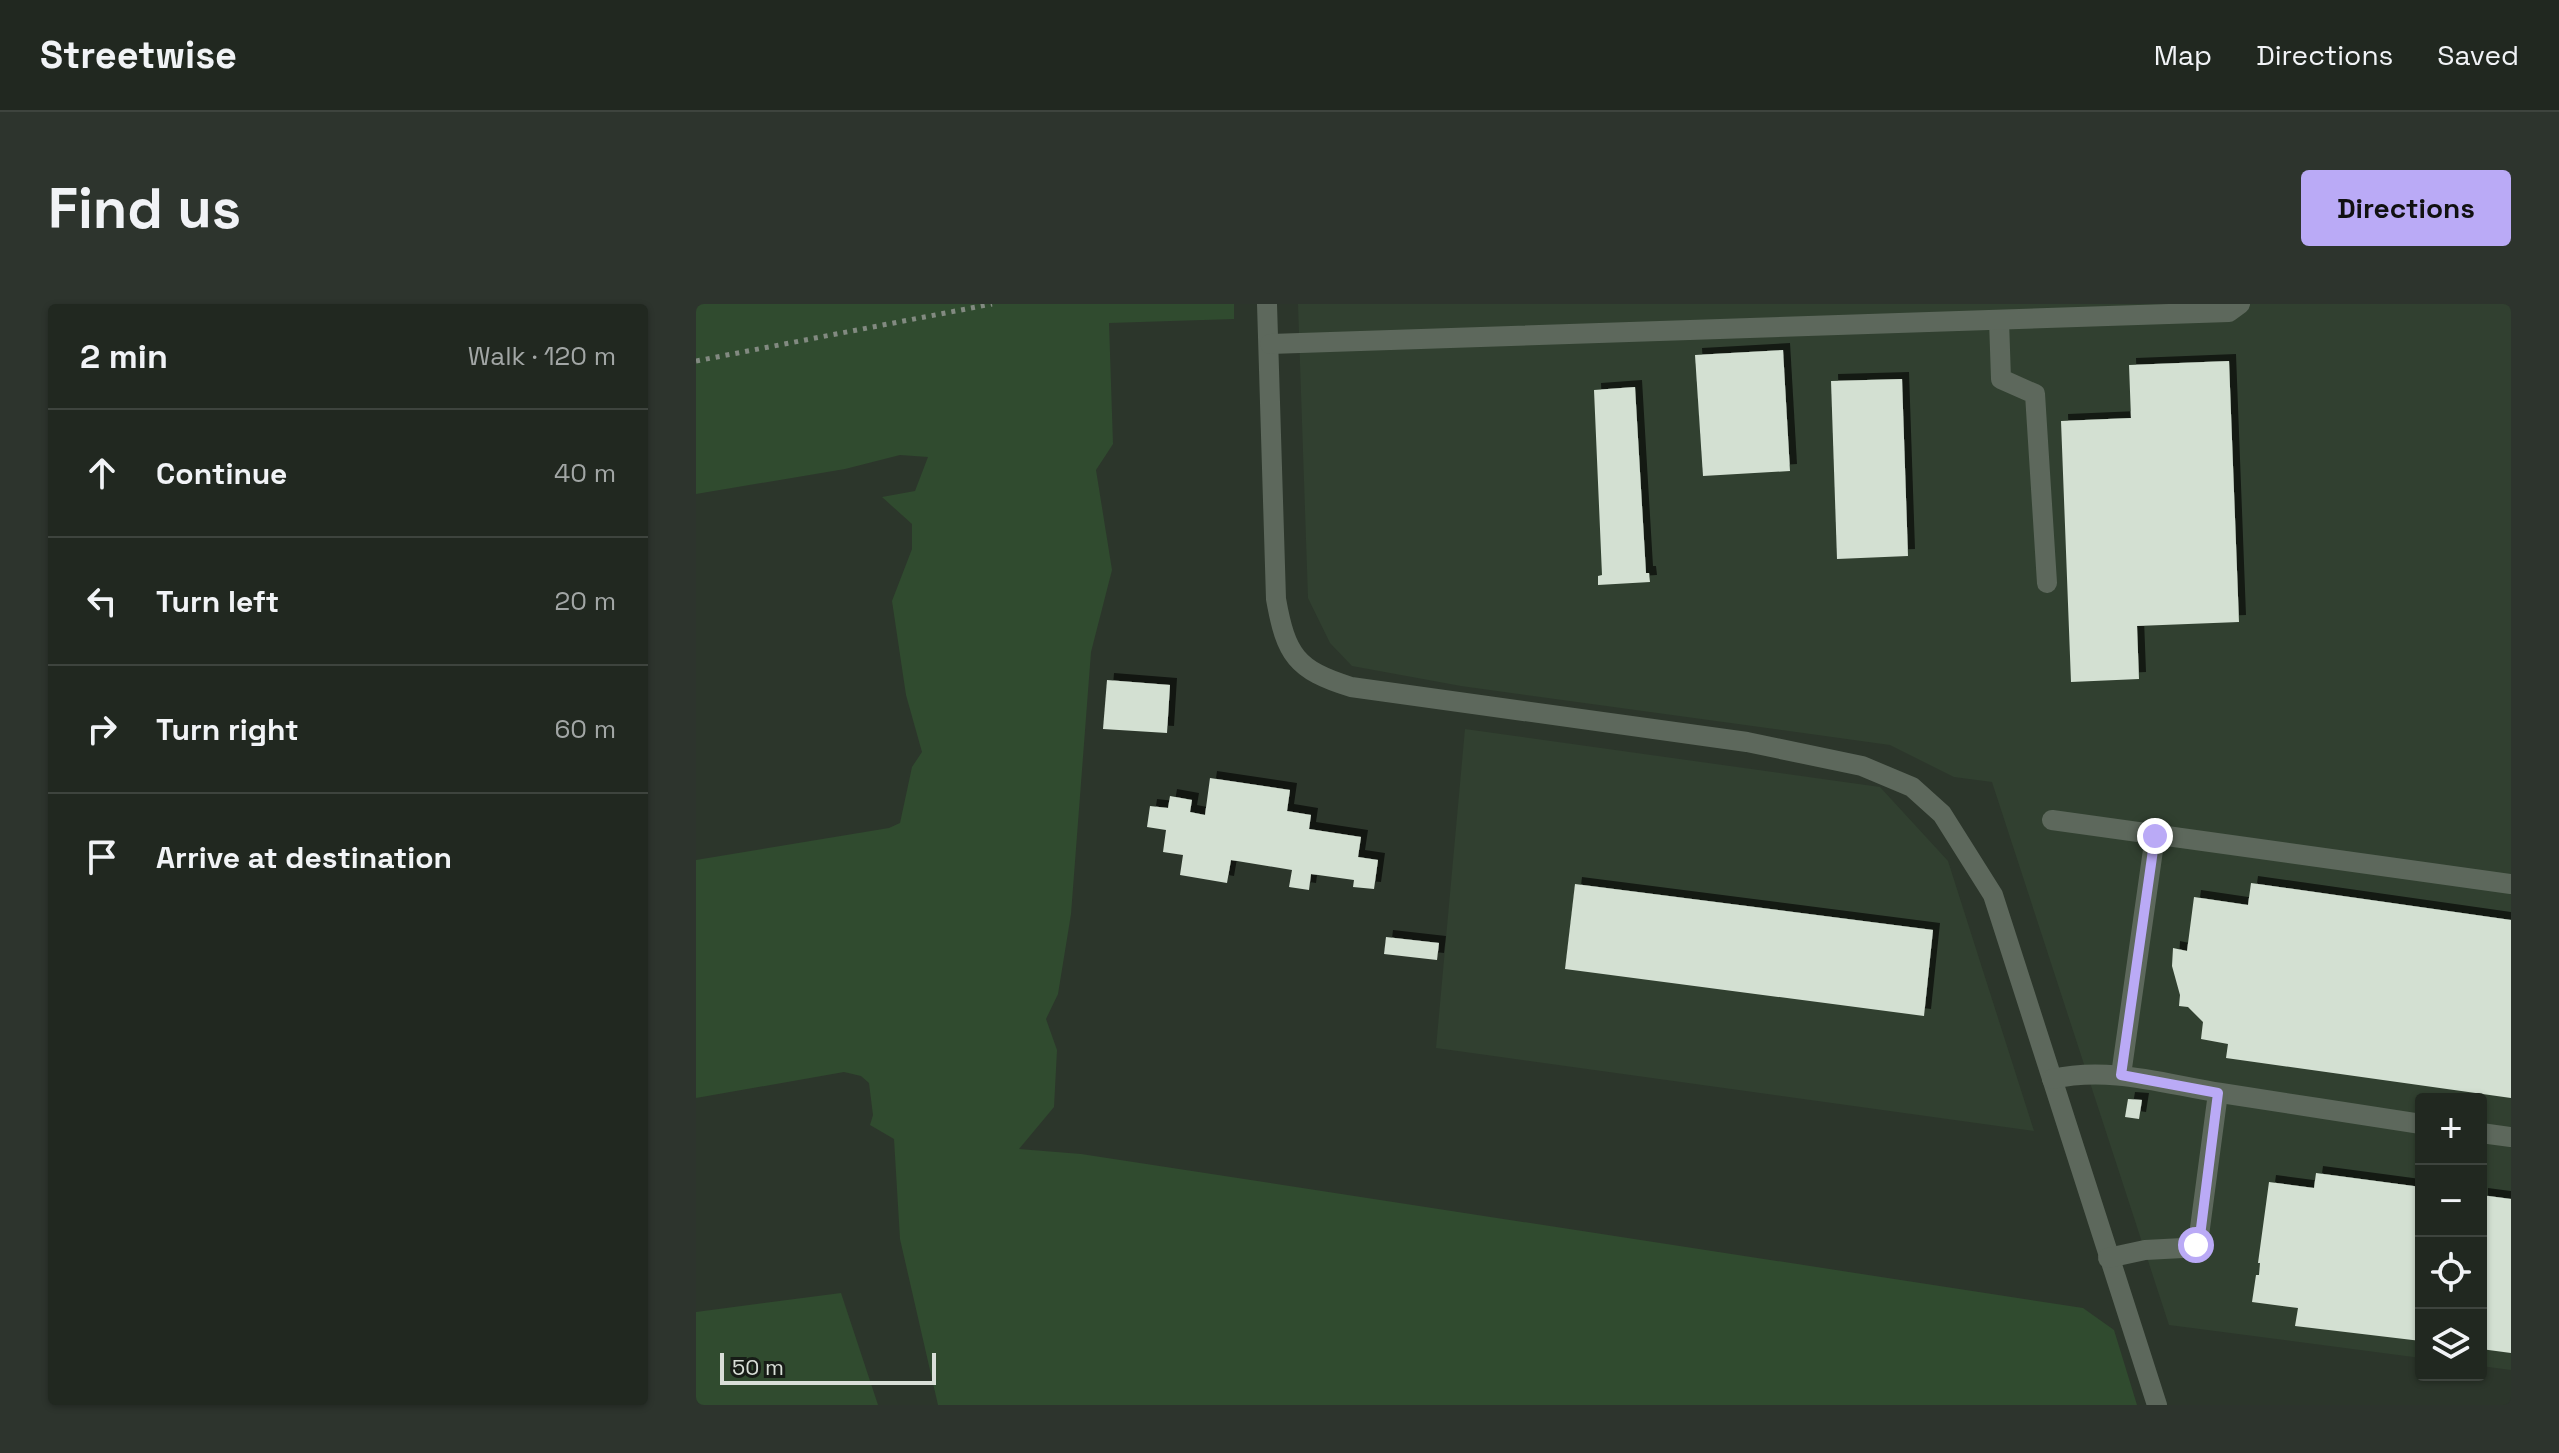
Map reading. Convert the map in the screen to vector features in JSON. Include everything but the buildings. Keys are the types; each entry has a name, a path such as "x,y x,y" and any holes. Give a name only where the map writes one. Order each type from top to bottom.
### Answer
{"street":[{"path":"1267,304 1276,599 1281,627 1292,655 1298,660 1325,679 1351,687 1747,742 1862,766 1912,787 1942,814 1993,895 2157,1405"},
{"path":"1270,344 2229,312 2240,304"},
{"path":"1999,320 2001,379 2035,394 2047,583"},
{"path":"2052,820 2511,884"},
{"path":"2121,1075 2155,836"},
{"path":"2052,1079 2087,1073 2121,1075 2415,1123"},
{"path":"2108,1258 2145,1250 2191,1247 2198,1243 2218,1093"},
{"path":"2487,1134 2511,1137"}],"path":[{"path":"696,361 992,304"}],"shaded area":[{"path":"1298,304 2511,304 2511,1370 2487,1367 2487,1093 2415,1093 2415,1357 2169,1325 1992,782 1954,777 1890,745 1461,686 1352,666 1330,643 1308,598"},
{"path":"1465,729 1880,787 1948,861 2034,1131 1436,1048"}],"green space":[{"path":"696,304 1234,304 1234,319 1109,323 1113,444 1096,470 1112,570 1091,652 1071,914 1058,994 1046,1019 1057,1050 1054,1107 1019,1149 1081,1154 2083,1308 2114,1330 2137,1405 938,1405 900,1239 894,1139 870,1125 873,1115 869,1083 861,1076 844,1072 696,1098 696,860 889,828 900,823 912,767 922,752 906,695 892,601 912,549 912,524 882,497 915,491 928,457 900,455 845,469 696,494"},
{"path":"841,1293 878,1405 696,1405 696,1312"}],"route":[{"path":"2155,836 2121,1075 2218,1093 2200,1236 2196,1245"}]}
